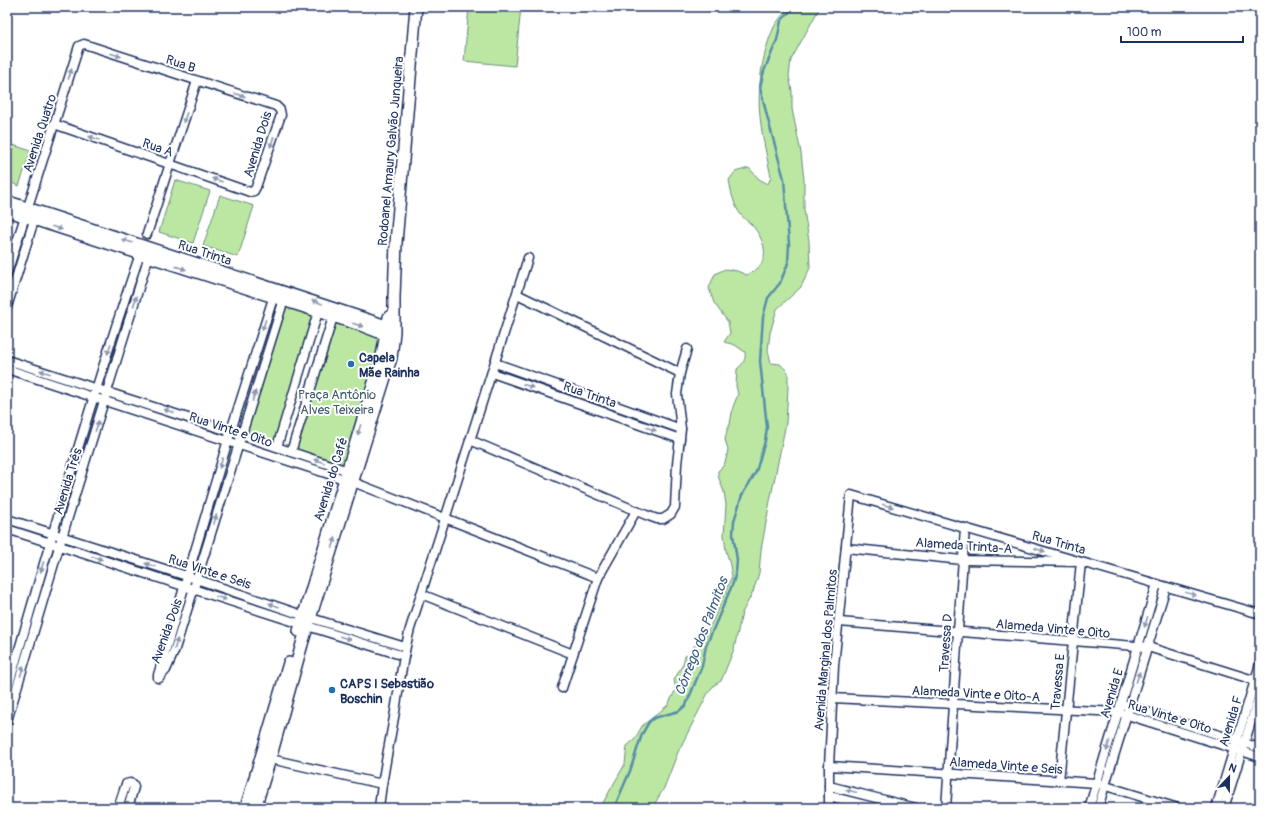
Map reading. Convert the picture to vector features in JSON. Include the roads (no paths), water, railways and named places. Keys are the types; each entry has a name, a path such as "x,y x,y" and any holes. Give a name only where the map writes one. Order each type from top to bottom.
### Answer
{"main road":[{"name":"Rodoanel Amaury Galvão Junqueira","path":"394,297 396,243 416,7"},
{"name":"Avenida do Café","path":"255,808 266,758 350,476 382,356 390,332 394,297"},
{"name":"Avenida do Café","path":"246,808 266,758"}],"street":[{"name":"Rua B","path":"79,46 84,44 276,106"},
{"name":"Avenida Quatro","path":"7,307 54,124 79,46"},
{"path":"147,234 197,81"},
{"name":"Avenida Dois","path":"254,191 281,115 280,110 276,106"},
{"name":"Rua A","path":"54,124 250,192 254,191"},
{"name":"Rua Trinta","path":"7,201 30,214"},
{"name":"Rua Trinta","path":"7,211 30,214 274,292 390,332"},
{"name":"Avenida Quatro","path":"7,273 30,214"},
{"name":"Avenida Três","path":"7,691 52,534 94,398 146,251"},
{"name":"Avenida Três","path":"7,722 107,392 146,251"},
{"path":"379,808 405,647 528,258"},
{"name":"Avenida Dois","path":"274,292 187,576 158,678 170,661 194,589 285,296"},
{"path":"517,294 680,373"},
{"name":"Rua Trinta","path":"285,296 318,312 390,332"},
{"path":"277,447 318,312"},
{"path":"291,452 333,317"},
{"path":"470,440 636,511 660,519 669,516 676,504 677,464 681,429 677,397 680,373 687,349"},
{"name":"Rua Vinte e Oito","path":"7,360 241,434 291,452 445,518 598,578"},
{"name":"Rua Trinta","path":"494,363 681,429"},
{"name":"Rua Vinte e Oito","path":"7,369 238,444 350,476"},
{"name":"Rua Trinta","path":"492,372 680,439"},
{"name":"Rua Trinta","path":"851,495 1260,614"},
{"name":"Avenida Marginal dos Palmitos","path":"829,808 832,698 851,495"},
{"path":"562,688 598,578 636,511"},
{"name":"Rua Vinte e Seis","path":"7,519 196,579 404,656"},
{"name":"Rua Vinte e Seis","path":"7,528 194,589 405,647"},
{"name":"Travessa D","path":"946,808 965,528"},
{"name":"Alameda Trinta-A","path":"846,548 962,560 1081,562"},
{"name":"Travessa E","path":"1059,781 1081,562"},
{"name":"Avenida E","path":"1089,808 1157,584"},
{"name":"Avenida E","path":"1098,808 1166,587"},
{"path":"421,594 573,654"},
{"name":"Alameda Vinte e Oito","path":"839,622 1148,647 1258,681"},
{"name":"Avenida F","path":"1224,808 1239,746 1258,681 1260,664"},
{"name":"Avenida F","path":"1216,808 1260,692"},
{"name":"Alameda Vinte e Oito-A","path":"832,698 1067,710 1119,708"},
{"name":"Rua Vinte e Oito","path":"1119,708 1129,707 1239,746 1260,757"},
{"name":"Rua Vinte e Oito","path":"1119,708 1127,715 1239,746 1260,748"},
{"path":"266,758 382,784"},
{"name":"Alameda Vinte e Seis","path":"829,766 1096,783 1178,808"},
{"path":"118,808 126,784 130,783 134,784 134,787 128,808"},
{"path":"829,786 916,808"},
{"path":"829,796 876,808"}],"waterway":[{"name":"Córrego dos Palmitos","path":"614,808 630,771 642,734 649,722 654,718 679,711 686,705 702,666 706,646 733,583 736,572 737,560 733,534 734,521 742,495 756,472 765,441 767,427 760,361 763,317 768,298 780,283 788,263 789,244 784,179 760,87 764,71 777,40 781,21 794,7"}],"place":[{"name":"Capela Mãe Rainha","path":"351,364"},
{"name":"CAPS I Sebastião Boschin","path":"332,690"}],"park label":[{"name":"Praça Antônio Alves Teixeira","path":"337,402"}]}
